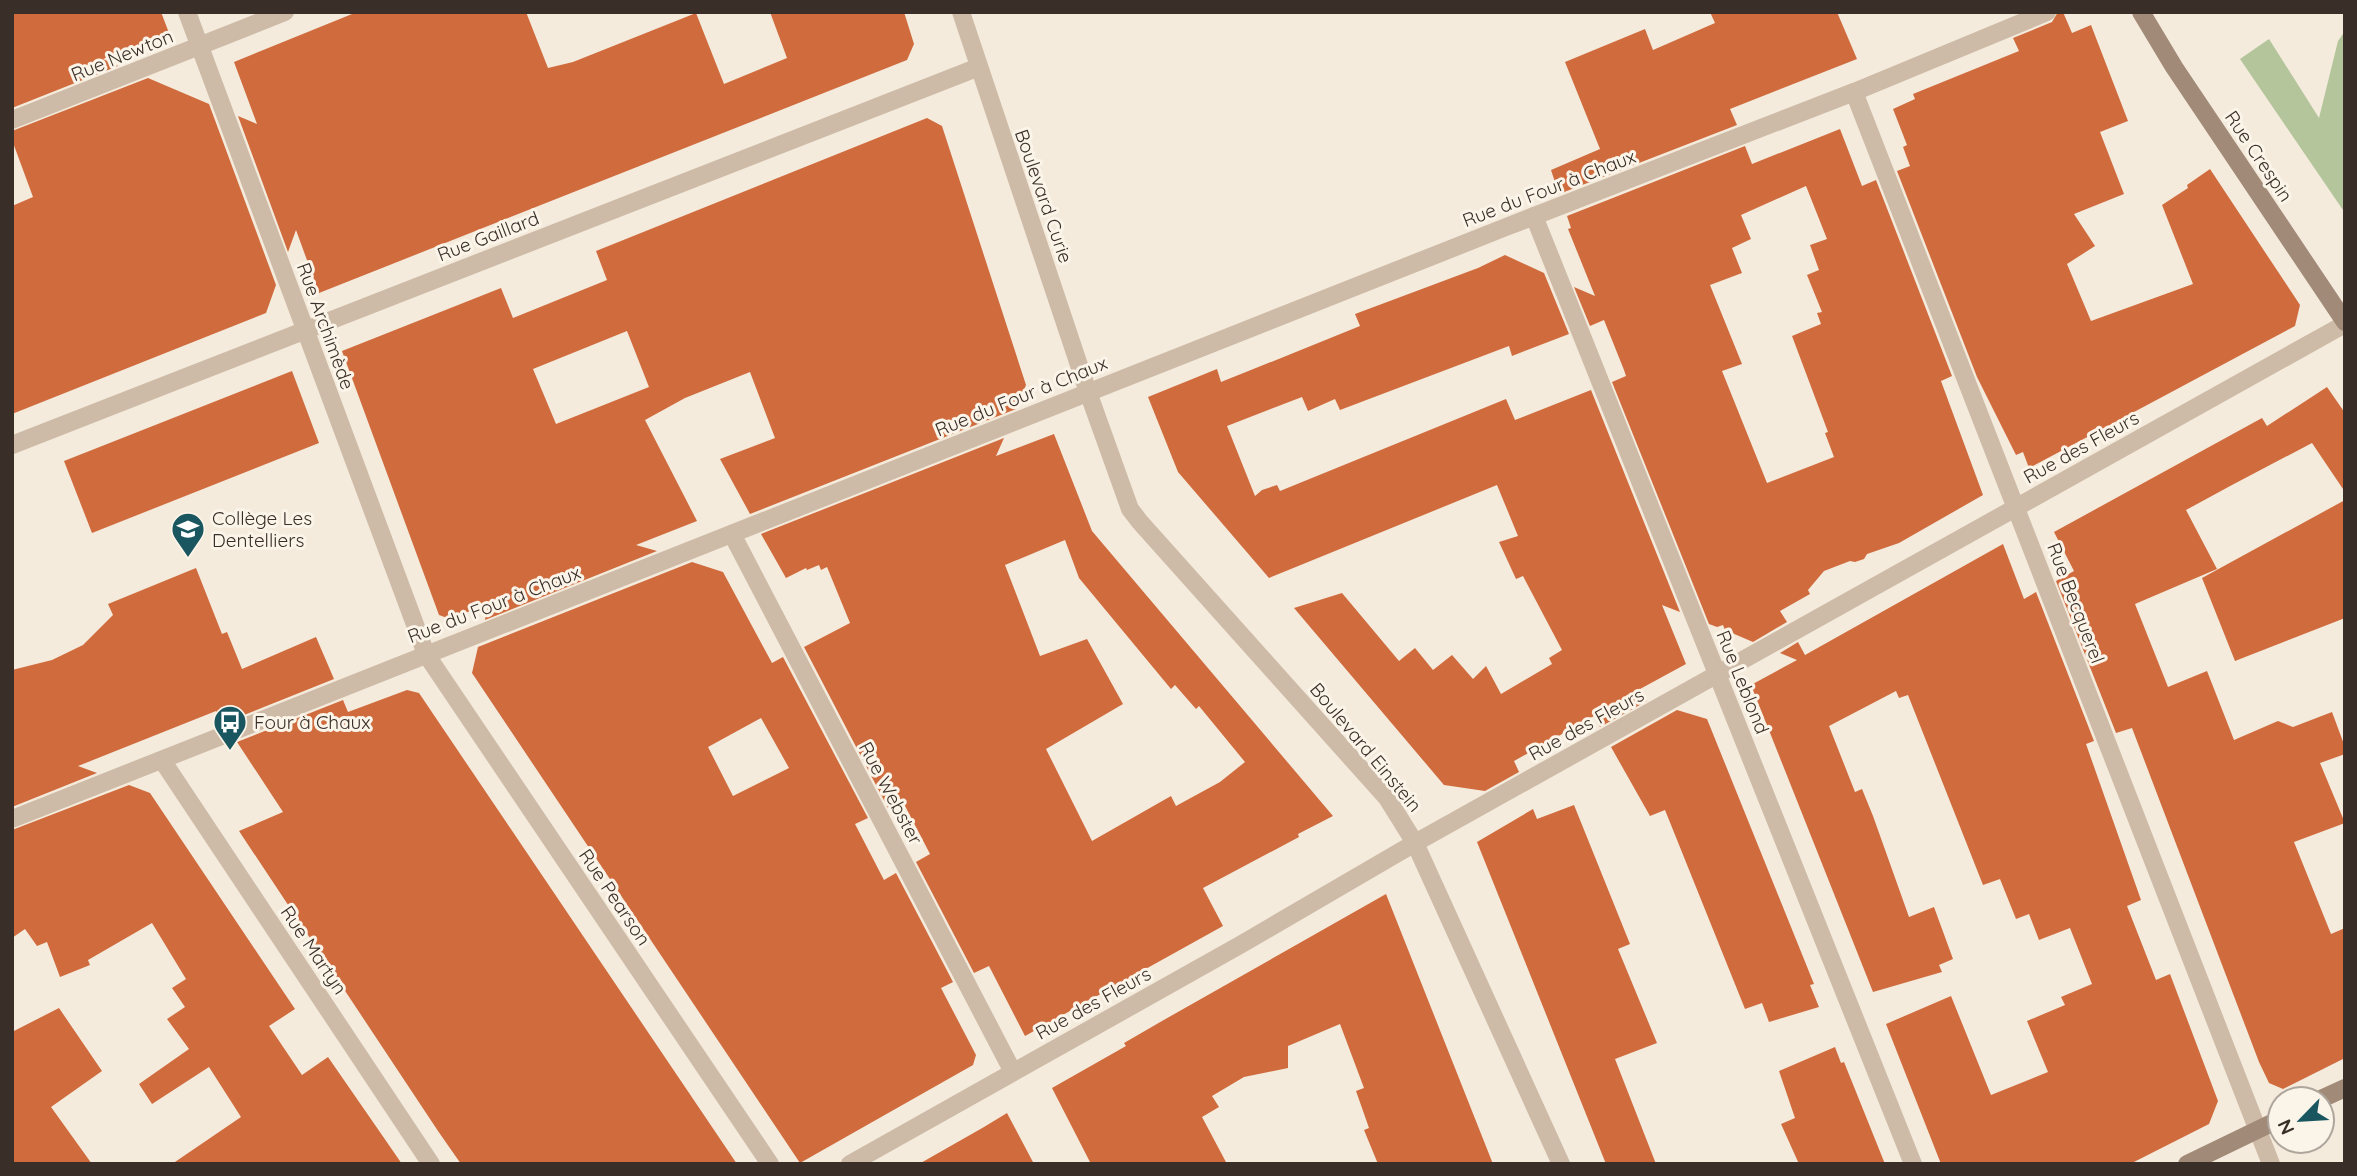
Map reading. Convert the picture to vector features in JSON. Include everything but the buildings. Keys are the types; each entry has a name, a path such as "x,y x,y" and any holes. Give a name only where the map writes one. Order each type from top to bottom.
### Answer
{"main road":[{"name":"Rue Crespin","path":"2141,12 2174,67 2345,323"},
{"path":"2187,1164 2266,1126"}],"street":[{"name":"Rue Archimède","path":"187,12 426,654"},
{"name":"Rue Newton","path":"12,121 285,12"},
{"name":"Boulevard Curie","path":"961,12 1087,392"},
{"name":"Rue du Four à Chaux","path":"12,819 1087,392 1854,92 2047,12"},
{"name":"Rue Gaillard","path":"12,446 979,66"},
{"name":"Rue Becquerel","path":"1854,92 2271,1164"},
{"name":"Rue Leblond","path":"1534,216 1913,1164"},
{"name":"Rue des Fleurs","path":"850,1164 2345,323"},
{"name":"Boulevard Einstein","path":"1087,392 1126,500 1135,516 1387,798 1415,844 1561,1164"},
{"name":"Rue Webster","path":"732,534 1013,1072"},
{"name":"Rue Pearson","path":"426,654 770,1164"},
{"name":"Rue Martyn","path":"162,760 431,1164"}],"green space":[{"path":"2345,31 2345,213 2240,59 2269,39 2319,118 2338,41"}],"place":[{"name":"Collège Les Dentelliers","path":"188,559"},
{"name":"Four à Chaux","path":"230,752"}]}
